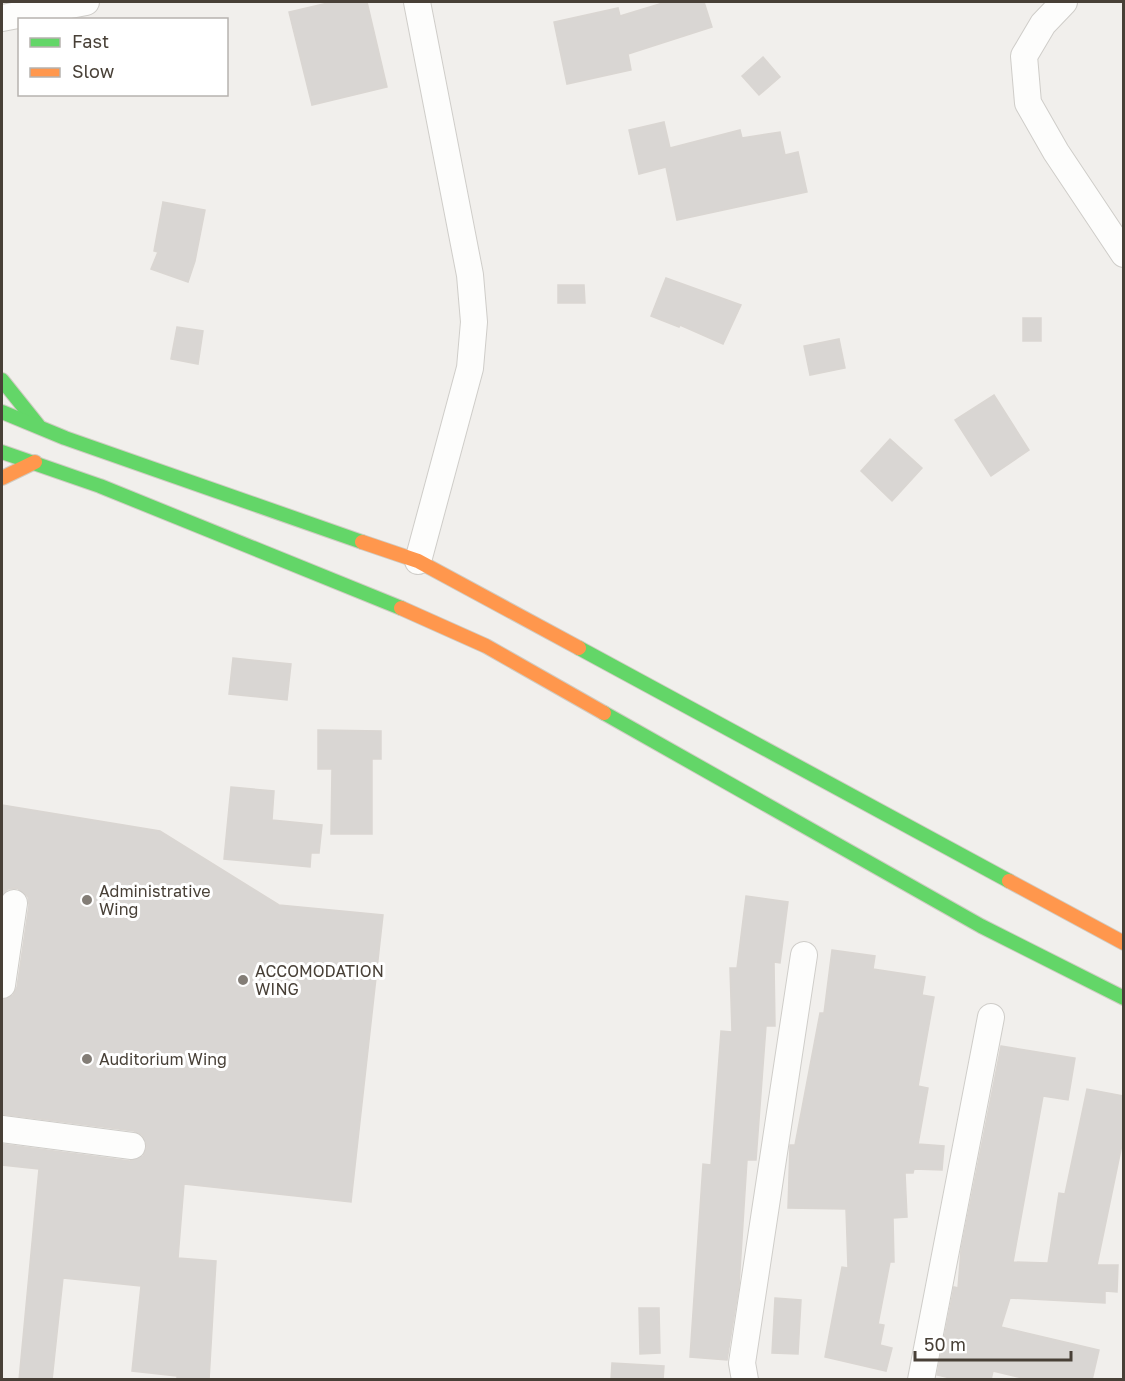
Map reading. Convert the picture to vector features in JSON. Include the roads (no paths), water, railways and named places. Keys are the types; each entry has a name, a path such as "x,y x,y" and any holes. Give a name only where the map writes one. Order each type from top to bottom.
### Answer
{"street":[{"path":"2,18 86,2"},
{"path":"417,2 470,275 474,322 470,368 418,561"},
{"path":"1064,2 1043,24 1024,56 1028,103 1056,153 1124,254"},
{"path":"2,380 38,425"},
{"path":"2,412 65,438 418,561 1124,943"},
{"path":"2,452 35,462 395,605 486,646 981,926 1124,998"},
{"path":"2,478 35,462"},
{"path":"2,985 14,903"},
{"path":"745,1380 742,1363 804,955"},
{"path":"921,1380 991,1017"},
{"path":"2,1129 132,1146"}],"place":[{"name":"Administrative Wing","path":"87,900"},
{"name":"ACCOMODATION WING","path":"243,980"},
{"name":"Auditorium Wing","path":"87,1059"}]}
